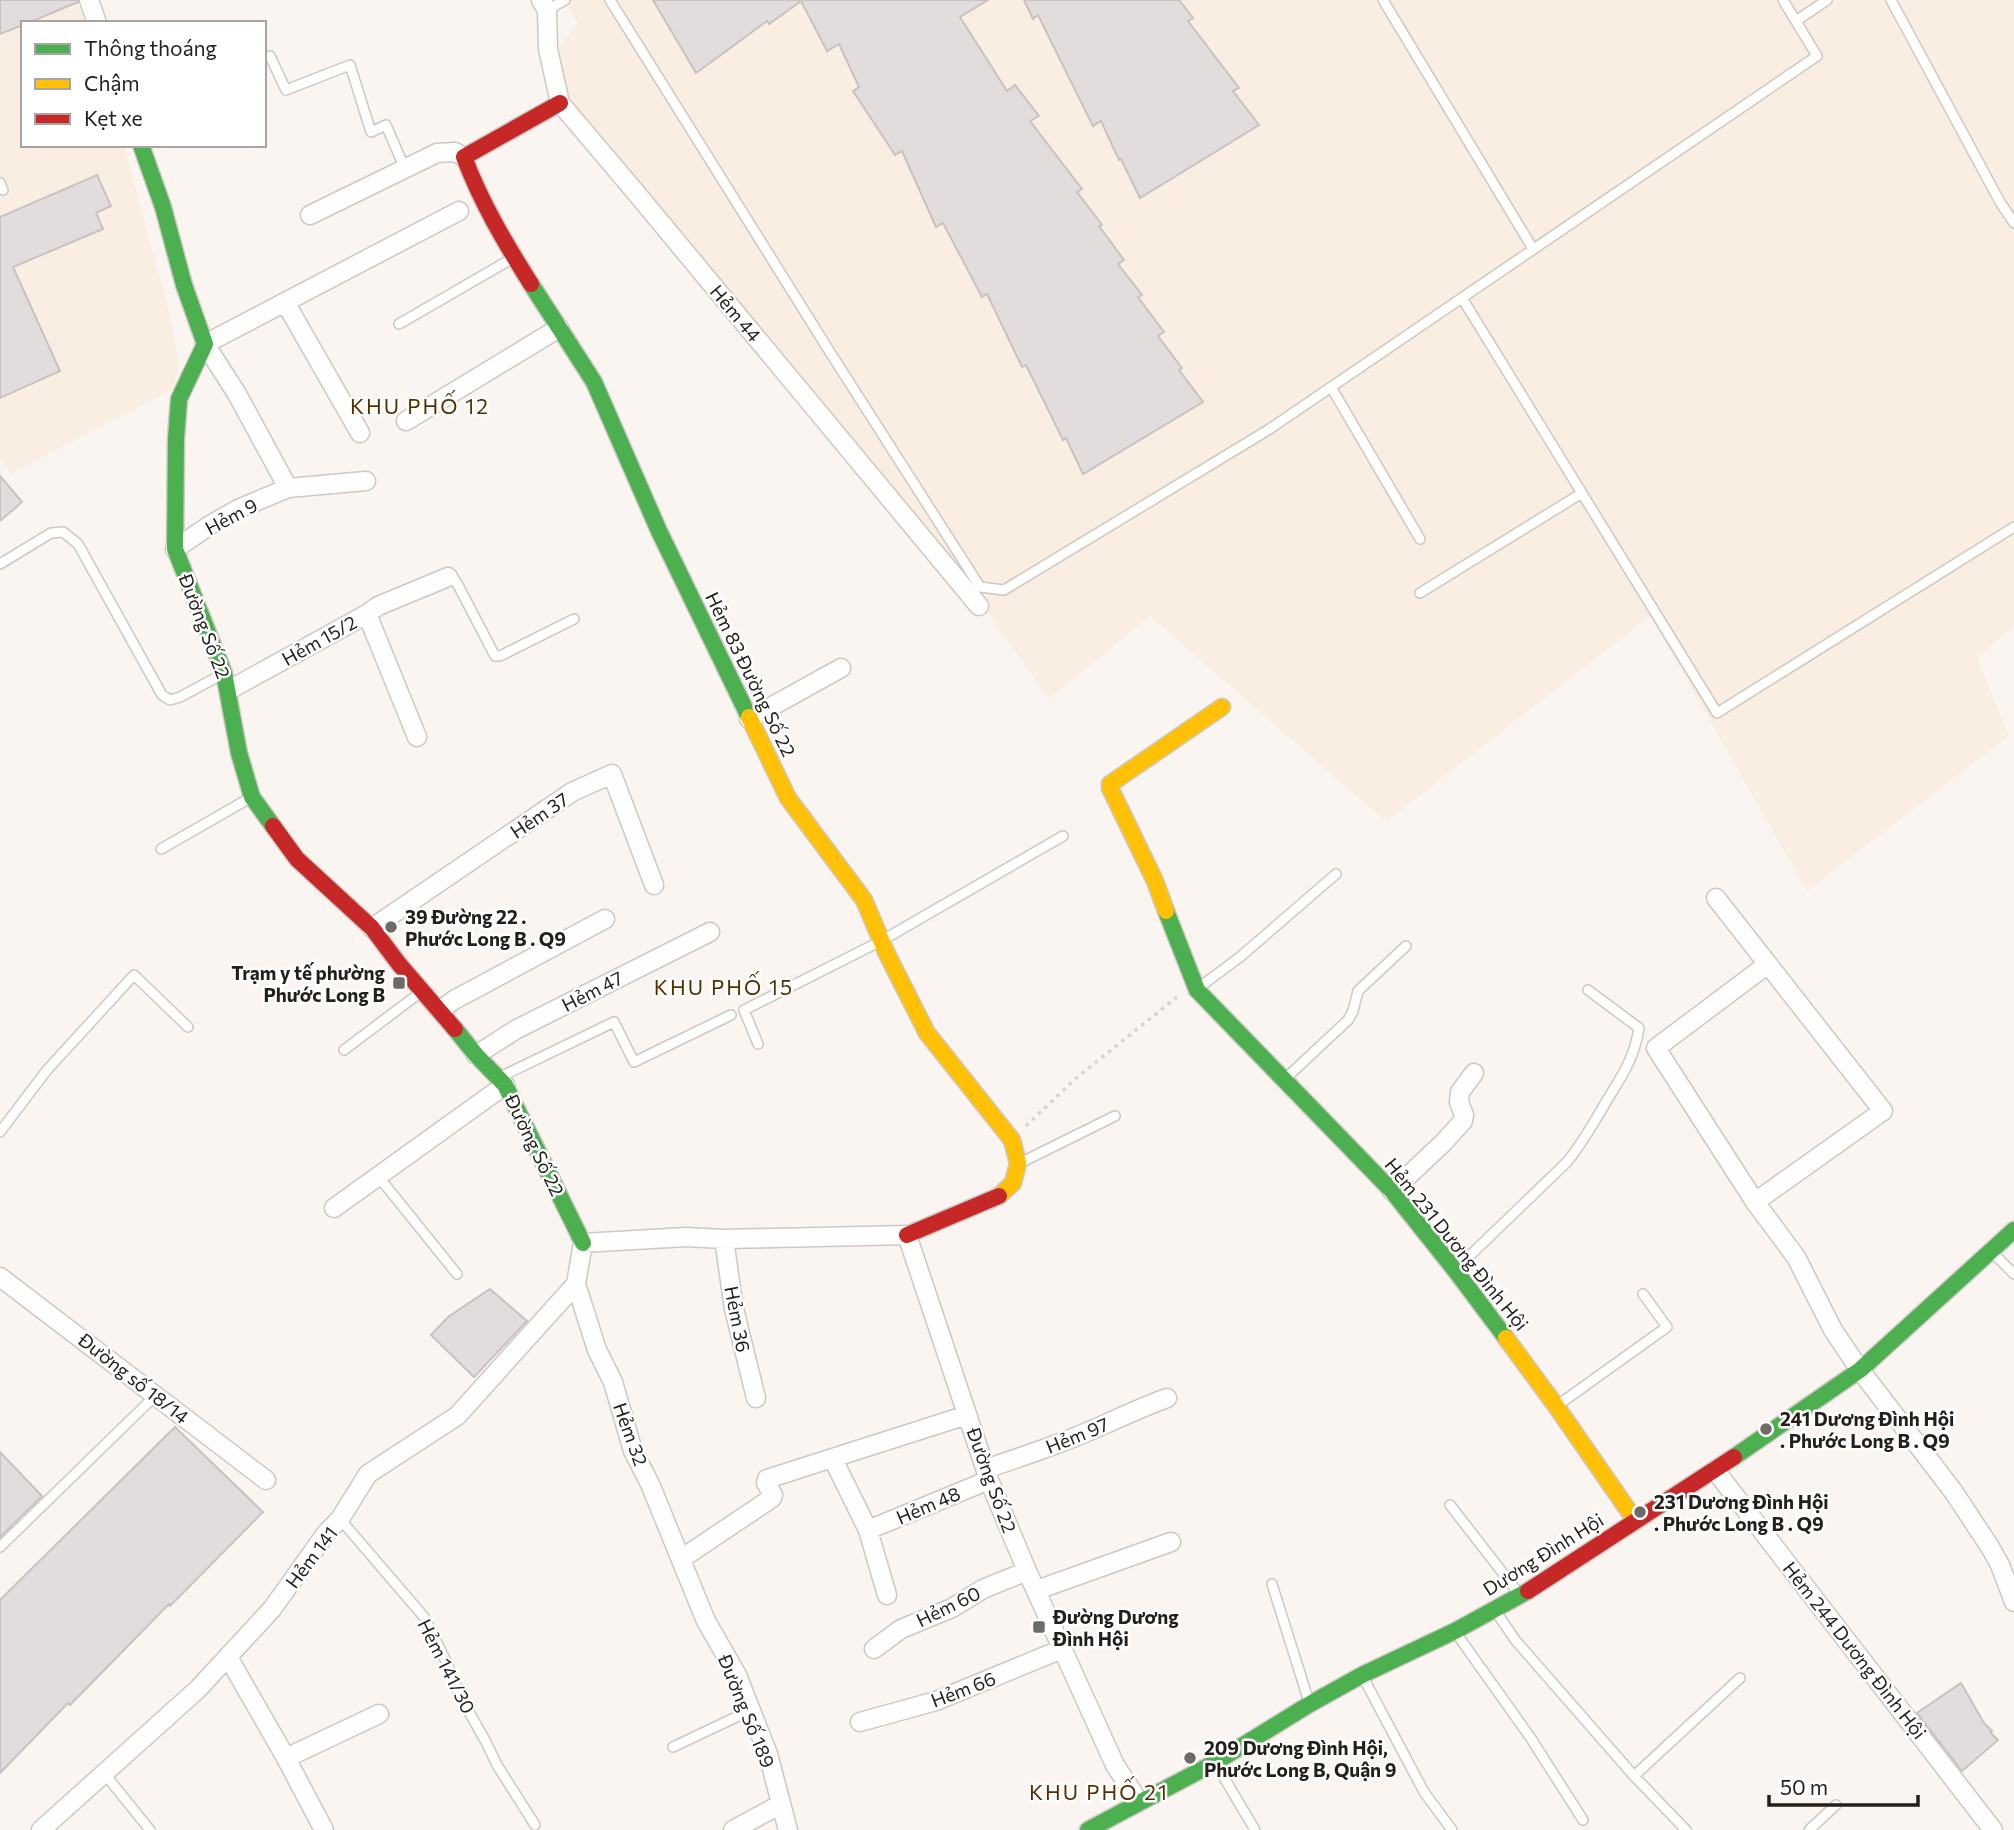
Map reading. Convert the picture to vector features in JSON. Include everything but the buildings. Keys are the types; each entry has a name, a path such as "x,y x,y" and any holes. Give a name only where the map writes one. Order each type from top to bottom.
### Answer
{"street":[{"path":"89,0 96,21"},
{"name":"Hẻm 44","path":"544,5 548,48 560,103 979,606"},
{"path":"310,215 444,151 455,152 464,157 560,103"},
{"path":"142,147 205,344 237,394 288,488"},
{"name":"Hẻm 83 Đường Số 22","path":"464,157 474,184 514,257 594,382 659,531 788,798 864,900 881,941 927,1033 1012,1140 1018,1163"},
{"path":"205,344 459,211"},
{"path":"285,302 360,433"},
{"path":"406,421 559,328"},
{"name":"Đường Số 22","path":"205,344 179,399 176,439 176,549 227,681 239,753 252,797 297,859 372,928 399,964 502,1082 583,1243"},
{"name":"Hẻm 9","path":"176,549 238,509 288,488 366,481"},
{"path":"367,614 378,606 448,577"},
{"name":"Hẻm 15/2","path":"227,681 367,614 417,737"},
{"path":"749,719 841,668"},
{"path":"1195,987 1155,881 1110,788 1111,784 1222,707"},
{"name":"Hẻm 37","path":"372,928 572,792 612,774 654,885"},
{"path":"1716,898 1882,1111 1755,1202"},
{"path":"440,1010 605,919"},
{"name":"Hẻm 47","path":"476,1055 517,1028 710,932"},
{"path":"1768,964 1656,1048 1755,1202 1796,1257 1833,1330 1860,1370 1961,1502 2000,1565 2014,1602"},
{"name":"Hẻm 231 Dương Đình Hội","path":"1195,987 1392,1191 1455,1270 1556,1406 1635,1520"},
{"path":"1392,1191 1463,1121 1460,1092 1474,1073"},
{"path":"334,1208 502,1082"},
{"path":"583,1243 686,1237 724,1239 907,1236 999,1196 1013,1183 1018,1163"},
{"name":"Dương Đình Hội","path":"1088,1830 1216,1762 1363,1675 1521,1597 1715,1470 1860,1370 2014,1230"},
{"name":"Đường Số 22","path":"907,1236 987,1474 1027,1571 1115,1765 1139,1802"},
{"name":"Hẻm 36","path":"724,1239 734,1309 757,1398"},
{"name":"Hẻm 32","path":"583,1243 576,1284 597,1350 613,1382 633,1451 650,1484 706,1621"},
{"name":"Đường số 18/14","path":"0,1277 266,1480"},
{"name":"Hẻm 141","path":"41,1830 198,1689 228,1657 272,1609 327,1532 340,1519 368,1474 457,1416 576,1284"},
{"name":"Hẻm 97","path":"987,1474 1167,1398"},
{"path":"681,1559 772,1499 773,1495 766,1486 767,1479 967,1415"},
{"path":"834,1459 867,1530 887,1595"},
{"name":"Hẻm 244 Dương Đình Hội","path":"1715,1470 1993,1830"},
{"name":"Hẻm 48","path":"867,1530 987,1474"},
{"path":"1037,1590 1171,1542"},
{"name":"Hẻm 60","path":"874,1649 901,1629 952,1608 983,1589 1027,1571"},
{"name":"Đường Số 189","path":"706,1621 737,1675 751,1710 768,1754 788,1830"},
{"name":"Hẻm 66","path":"860,1722 936,1701 1062,1649"},
{"path":"228,1657 324,1830"},
{"path":"286,1758 379,1714"},
{"path":"733,1830 782,1804"}],"lane":[{"path":"544,5 565,0"},
{"path":"610,0 980,587 1004,590 1268,430 1817,56 1783,0"},
{"path":"1382,0 1534,249"},
{"path":"1796,20 1827,0"},
{"path":"1891,0 2000,202 2014,223"},
{"path":"270,56 286,90 350,65 371,132 386,125 405,169"},
{"path":"399,324 514,257"},
{"path":"1462,298 1717,713 2014,527"},
{"path":"1331,387 1420,539"},
{"path":"1420,593 1583,493"},
{"path":"0,564 51,533 63,532 78,544 162,695 170,700 180,698 227,681"},
{"path":"448,577 454,579 466,598 495,656 500,656 574,619"},
{"path":"161,849 252,797"},
{"path":"758,1044 744,1010 881,941 1063,836"},
{"path":"1195,987 1241,957 1336,874"},
{"path":"1284,1080 1348,1020 1358,991 1406,946"},
{"path":"0,1132 47,1070 134,975 188,1027"},
{"path":"1455,1270 1567,1162 1580,1146 1628,1067 1639,1028 1588,990"},
{"path":"344,1050 423,991"},
{"path":"502,1082 614,1022 634,1062 731,1015"},
{"path":"1018,1163 1115,1116"},
{"path":"378,1176 457,1274"},
{"path":"1990,1251 2014,1275"},
{"path":"1556,1406 1667,1327 1643,1294"},
{"path":"0,1548 156,1395"},
{"path":"1450,1505 1521,1597"},
{"name":"Hẻm 141/30","path":"340,1519 424,1617 460,1696 497,1765 534,1825"},
{"path":"1272,1584 1310,1704"},
{"path":"1495,1611 1516,1641 1634,1776 1686,1830"},
{"path":"1455,1631 1530,1737 1583,1820"},
{"path":"1363,1675 1424,1792 1452,1830"},
{"path":"1634,1776 1740,1678"},
{"path":"673,1747 751,1710"},
{"path":"1216,1762 1255,1830"},
{"path":"104,1773 150,1830"},
{"path":"1809,1830 1836,1805"}],"path":[{"path":"1012,1140 1075,1079 1195,987"}],"shaded area":[{"path":"0,0 77,0 84,21 21,21 21,147 125,147 172,324 179,367 173,389 11,474 0,455"},
{"path":"564,0 2014,0 2014,626 1977,658 2009,736 1807,891 1650,616 1386,822 1150,616 1049,699 982,604 569,106 556,52 578,23"}],"traffic: fast":[{"path":"142,147 205,344 179,399 175,549 224,673 239,753 252,797 273,826"},
{"path":"531,284 594,382 659,531 749,717"},
{"path":"1166,911 1197,990 1392,1191 1506,1338"},
{"path":"455,1029 505,1085 583,1243"},
{"path":"1734,1457 1860,1370 2014,1230"},
{"path":"1088,1830 1216,1762 1362,1675 1455,1631 1528,1591"}],"traffic: slow":[{"path":"1166,911 1110,784 1222,707"},
{"path":"749,717 788,798 864,900 887,954 927,1033 1012,1140 1018,1163 1013,1183 999,1196"},
{"path":"1506,1338 1635,1520"}],"traffic: jam":[{"path":"531,284 494,222 464,157 560,103"},
{"path":"273,826 297,859 372,928 455,1029"},
{"path":"907,1235 999,1196"},
{"path":"1528,1591 1734,1457"}],"place":[{"name":"39 Đường 22 . Phước Long B . Q9","path":"391,927"},
{"name":"Trạm y tế phường Phước Long B","path":"399,983"},
{"name":"241 Dương Đình Hội . Phước Long B . Q9","path":"1766,1429"},
{"name":"231 Dương Đình Hội . Phước Long B . Q9","path":"1640,1512"},
{"name":"Đường Dương Đình Hội","path":"1039,1627"},
{"name":"209 Dương Đình Hội, Phước Long B, Quận 9","path":"1190,1758"}],"district":[{"name":"KHU PHỐ 12","path":"420,405"},
{"name":"KHU PHỐ 15","path":"724,986"},
{"name":"KHU PHỐ 21","path":"1099,1791"}]}
